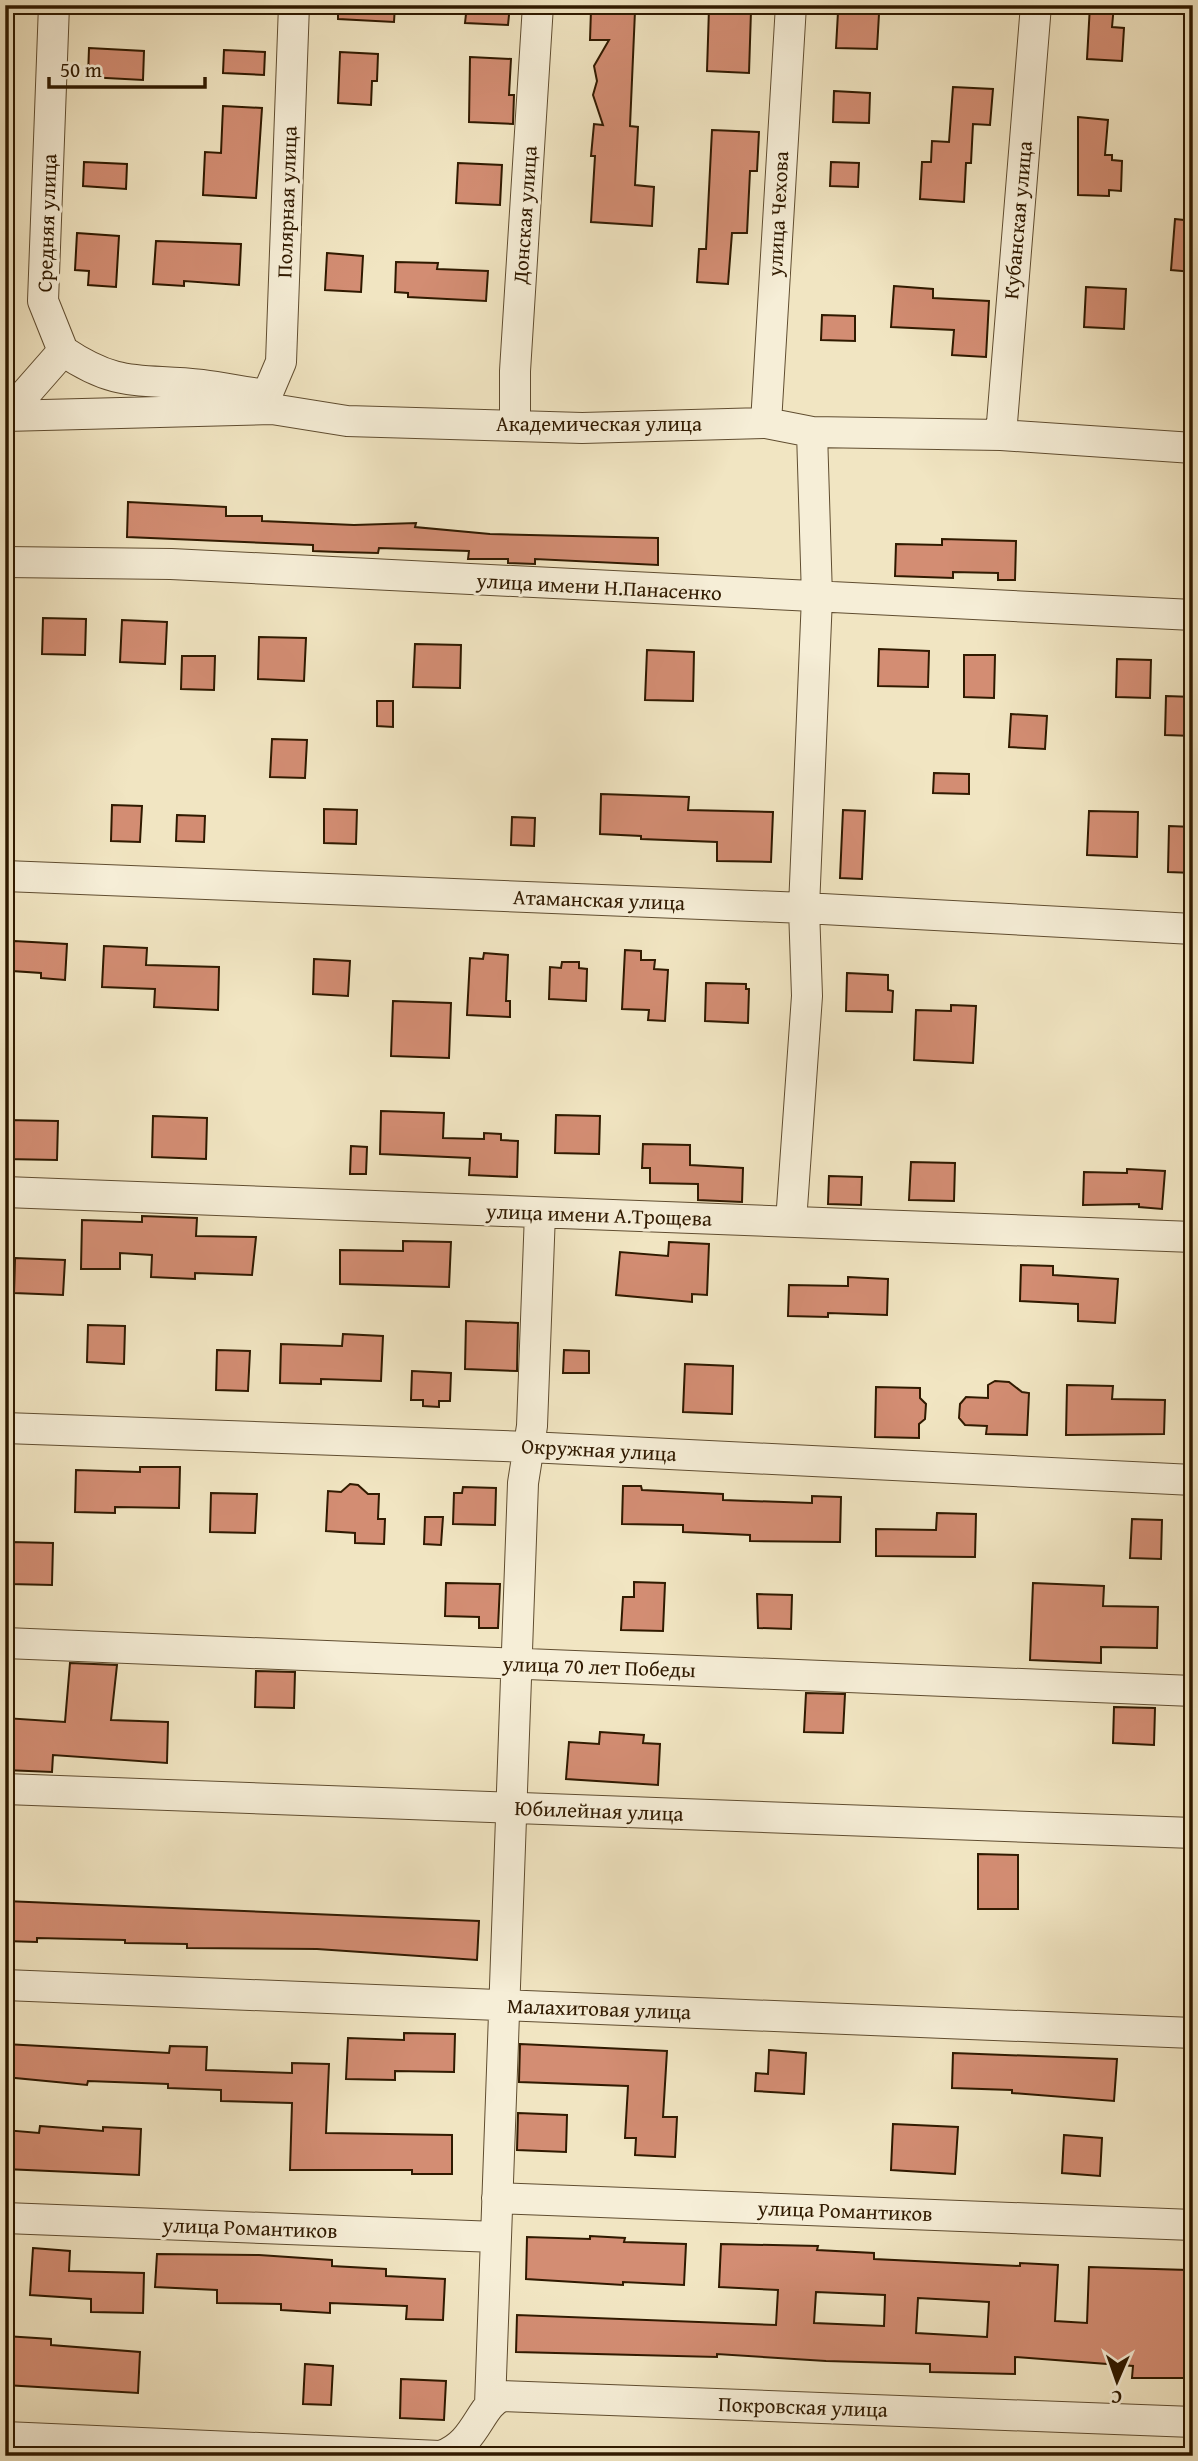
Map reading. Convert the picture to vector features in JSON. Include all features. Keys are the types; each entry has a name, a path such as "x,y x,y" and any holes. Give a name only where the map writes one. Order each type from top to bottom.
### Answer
{"street":[{"name":"Средняя улица","path":"54,5 43,301 63,351"},
{"name":"Полярная улица","path":"270,402 281,362 294,5"},
{"name":"Донская улица","path":"515,424 515,371 538,5"},
{"name":"улица Чехова","path":"766,423 790,5"},
{"name":"Кубанская улица","path":"1001,435 1036,5"},
{"name":"Академическая улица","path":"63,351 89,369 124,381 201,385 346,421 582,428 766,423 813,432 1001,435 1193,448"},
{"path":"6,416 63,351"},
{"name":"Академическая улица","path":"6,416 270,402"},
{"path":"791,1222 807,996 804,908 817,597 813,432"},
{"name":"улица имени Н.Панасенко","path":"5,562 172,564 1193,615"},
{"name":"Атаманская улица","path":"5,876 804,908 1193,929"},
{"name":"улица имени А.Трощева","path":"5,1192 1193,1237"},
{"path":"5,2437 440,2456 467,2441 489,2405 523,1483 529,1447 540,1213"},
{"name":"Окружная улица","path":"5,1428 529,1447 1193,1480"},
{"name":"улица 70 лет Победы","path":"5,1643 1193,1691"},
{"name":"Юбилейная улица","path":"5,1789 1193,1833"},
{"name":"Малахитовая улица","path":"5,1985 1193,2033"},
{"name":"улица Романтиков","path":"497,2198 1193,2225"},
{"name":"улица Романтиков","path":"5,2218 496,2237"},
{"name":"Покровская улица","path":"489,2405 503,2396 1193,2422"}],"building":[{"path":"338,5 395,5 394,22 338,19"},
{"path":"467,5 510,5 508,25 465,23"},
{"path":"1090,5 1114,5 1112,27 1124,28 1122,61 1087,59"},
{"path":"709,8 751,11 749,73 707,71"},
{"path":"591,10 635,11 630,126 638,127 635,185 654,187 652,226 591,222 594,124 603,125 593,95 597,81 594,66 609,40 590,40"},
{"path":"838,12 879,14 877,49 836,48"},
{"path":"89,48 144,51 143,80 88,77"},
{"path":"224,50 265,52 264,75 223,73"},
{"path":"340,52 378,54 377,81 372,81 371,105 338,103"},
{"path":"470,57 511,59 509,95 514,95 513,124 469,122"},
{"path":"953,87 993,89 990,125 973,124 971,163 966,163 964,202 920,199 922,162 931,162 932,141 949,142"},
{"path":"834,91 870,93 869,123 833,122"},
{"path":"223,106 262,108 256,198 203,195 205,152 221,153"},
{"path":"1078,117 1108,120 1105,155 1112,155 1112,160 1122,161 1121,191 1109,190 1109,196 1078,195"},
{"path":"712,130 759,132 757,171 750,171 747,233 732,233 728,284 697,282 699,249 706,249"},
{"path":"84,162 127,164 126,189 83,186"},
{"path":"831,162 859,163 858,187 830,186"},
{"path":"458,163 502,165 500,205 456,203"},
{"path":"1175,219 1193,221 1193,272 1171,270"},
{"path":"77,233 119,236 116,287 88,285 89,271 75,270"},
{"path":"156,241 241,244 239,285 184,281 184,286 153,284"},
{"path":"327,253 363,256 361,292 325,290"},
{"path":"396,262 438,263 437,269 488,271 486,301 408,297 408,293 395,292"},
{"path":"894,286 933,289 933,298 989,301 986,357 952,355 954,330 891,327"},
{"path":"1086,287 1126,289 1124,329 1084,327"},
{"path":"822,315 855,316 855,341 821,340"},
{"path":"128,502 226,507 226,516 262,516 262,521 354,525 416,523 415,527 490,534 658,538 658,565 535,559 535,564 508,563 508,559 468,559 469,551 379,548 378,553 313,551 313,545 127,537"},
{"path":"942,539 1016,541 1015,580 998,580 998,573 953,572 953,578 895,576 896,544 942,545"},
{"path":"43,618 86,619 85,655 42,654"},
{"path":"122,620 167,622 165,664 120,662"},
{"path":"259,637 306,638 304,681 258,679"},
{"path":"415,644 461,645 460,688 413,687"},
{"path":"879,649 929,651 928,687 878,686"},
{"path":"647,650 694,652 693,701 645,700"},
{"path":"964,655 995,655 994,698 964,697"},
{"path":"182,656 215,656 214,690 181,689"},
{"path":"1117,659 1151,660 1150,698 1116,697"},
{"path":"1166,696 1193,697 1193,736 1165,735"},
{"path":"377,701 393,701 393,727 377,726"},
{"path":"1011,714 1047,716 1045,749 1009,747"},
{"path":"272,739 307,740 305,778 270,777"},
{"path":"934,773 969,774 969,794 933,793"},
{"path":"601,794 689,797 688,810 773,812 771,862 717,861 717,842 641,839 641,836 600,834"},
{"path":"112,805 142,806 140,842 111,841"},
{"path":"324,809 357,810 356,844 324,843"},
{"path":"843,810 865,811 862,879 840,878"},
{"path":"1089,811 1138,812 1137,857 1087,855"},
{"path":"177,815 205,816 204,842 176,841"},
{"path":"512,817 535,818 534,846 511,845"},
{"path":"1169,826 1193,827 1193,873 1168,872"},
{"path":"14,941 67,944 65,980 41,978 41,973 12,971"},
{"path":"104,946 147,948 146,965 219,967 218,1010 154,1007 155,989 102,987"},
{"path":"625,950 641,951 641,960 655,960 654,969 668,970 665,1021 648,1020 649,1010 622,1009"},
{"path":"484,953 508,955 506,1001 510,1001 510,1017 467,1015 470,958 483,959"},
{"path":"314,959 350,961 348,996 313,994"},
{"path":"562,962 579,962 579,968 587,969 586,1001 549,999 550,967 561,968"},
{"path":"847,973 888,975 888,990 893,991 892,1012 846,1011"},
{"path":"706,983 746,984 746,989 749,989 748,1023 705,1021"},
{"path":"393,1001 451,1003 449,1058 391,1056"},
{"path":"951,1005 976,1006 973,1063 914,1060 916,1010 951,1011"},
{"path":"381,1111 444,1113 443,1138 484,1139 484,1133 501,1134 501,1140 518,1141 517,1177 469,1175 470,1158 380,1154"},
{"path":"556,1115 600,1116 599,1154 555,1153"},
{"path":"153,1116 207,1118 206,1159 152,1157"},
{"path":"7,1120 58,1121 57,1160 6,1159"},
{"path":"643,1144 690,1145 690,1165 743,1168 742,1202 698,1200 698,1184 650,1183 650,1168 642,1168"},
{"path":"351,1146 367,1147 366,1174 350,1174"},
{"path":"911,1162 955,1163 954,1201 909,1200"},
{"path":"1127,1169 1165,1171 1162,1209 1139,1207 1139,1204 1083,1205 1084,1172 1127,1173"},
{"path":"829,1176 862,1177 861,1205 828,1204"},
{"path":"142,1216 197,1218 196,1236 256,1237 252,1275 195,1273 195,1279 151,1277 152,1255 120,1253 120,1269 81,1269 82,1220 142,1222"},
{"path":"403,1241 451,1242 449,1287 340,1284 340,1250 403,1251"},
{"path":"669,1242 709,1244 707,1295 692,1294 692,1302 616,1295 620,1252 668,1256"},
{"path":"15,1258 65,1260 63,1295 14,1293"},
{"path":"1021,1265 1053,1266 1053,1275 1118,1279 1115,1323 1078,1321 1078,1304 1020,1301"},
{"path":"848,1277 888,1279 887,1315 828,1313 828,1317 788,1316 789,1285 848,1286"},
{"path":"466,1321 518,1323 517,1371 465,1369"},
{"path":"88,1325 125,1326 124,1364 87,1362"},
{"path":"343,1334 383,1336 381,1381 321,1379 321,1384 280,1383 281,1344 342,1346"},
{"path":"217,1350 250,1351 248,1391 216,1390"},
{"path":"564,1350 589,1351 589,1373 563,1373"},
{"path":"685,1364 733,1366 732,1414 683,1412"},
{"path":"412,1371 451,1373 450,1401 439,1401 439,1407 423,1406 423,1400 411,1400"},
{"path":"995,1381 1009,1382 1022,1392 1029,1393 1027,1435 986,1434 987,1426 965,1425 959,1418 960,1404 966,1397 988,1398 988,1385"},
{"path":"1067,1385 1113,1386 1112,1399 1165,1400 1164,1434 1066,1435"},
{"path":"876,1387 920,1388 920,1398 926,1404 925,1419 919,1424 919,1438 875,1437"},
{"path":"140,1467 180,1467 179,1508 115,1507 115,1513 75,1512 76,1470 140,1472"},
{"path":"350,1484 358,1485 368,1494 379,1494 378,1519 385,1519 384,1544 355,1543 355,1533 326,1531 328,1491 341,1492"},
{"path":"623,1486 641,1486 642,1490 723,1494 723,1500 812,1503 812,1496 841,1497 840,1542 750,1541 750,1535 683,1532 683,1525 622,1524"},
{"path":"463,1487 496,1488 495,1525 453,1524 454,1493 462,1493"},
{"path":"211,1493 257,1494 255,1533 210,1532"},
{"path":"937,1513 976,1514 975,1557 876,1556 876,1529 936,1530"},
{"path":"425,1517 443,1517 441,1545 424,1544"},
{"path":"1132,1519 1162,1520 1161,1559 1130,1558"},
{"path":"11,1542 53,1543 52,1585 10,1584"},
{"path":"634,1582 665,1583 663,1631 621,1630 623,1597 634,1597"},
{"path":"446,1583 500,1584 498,1628 479,1628 479,1617 445,1616"},
{"path":"1033,1583 1104,1586 1103,1606 1158,1607 1157,1648 1101,1647 1101,1663 1030,1660"},
{"path":"757,1594 792,1595 791,1629 758,1628"},
{"path":"70,1663 117,1665 111,1720 168,1722 167,1763 53,1755 52,1772 5,1770 5,1718 65,1722"},
{"path":"256,1671 295,1672 294,1708 255,1707"},
{"path":"806,1693 845,1694 843,1733 804,1732"},
{"path":"1114,1707 1155,1708 1154,1745 1113,1743"},
{"path":"600,1732 644,1735 643,1743 660,1744 658,1785 566,1779 569,1742 599,1744"},
{"path":"978,1854 1018,1855 1018,1909 978,1909"},
{"path":"5,1901 479,1921 477,1960 317,1949 187,1948 187,1944 125,1943 125,1940 37,1938 37,1942 5,1941"},
{"path":"404,2033 455,2034 454,2072 395,2071 395,2080 346,2079 348,2038 404,2040"},
{"path":"5,2044 169,2053 170,2046 207,2047 206,2070 292,2073 292,2063 329,2064 326,2133 452,2135 452,2174 412,2174 412,2170 290,2170 292,2103 221,2101 221,2090 168,2088 168,2084 88,2081 87,2085 5,2077"},
{"path":"520,2044 667,2051 663,2117 677,2117 675,2157 635,2155 636,2138 625,2138 628,2086 519,2082"},
{"path":"769,2050 806,2053 804,2094 755,2091 756,2073 768,2074"},
{"path":"953,2053 1117,2059 1114,2101 1012,2093 1012,2090 952,2088"},
{"path":"518,2113 567,2115 566,2152 517,2150"},
{"path":"893,2124 958,2127 955,2174 891,2170"},
{"path":"40,2126 103,2131 103,2127 141,2129 139,2175 5,2169 5,2130 39,2133"},
{"path":"1064,2135 1102,2138 1100,2176 1062,2173"},
{"path":"590,2236 625,2238 624,2242 686,2244 684,2285 623,2282 623,2285 526,2279 527,2237 590,2239"},
{"path":"721,2244 818,2246 817,2250 874,2253 874,2259 1020,2266 1020,2263 1058,2265 1055,2321 1087,2323 1089,2267 1188,2270 1185,2331 1193,2331 1193,2378 1132,2378 1133,2366 1015,2357 1015,2374 930,2372 930,2364 717,2354 717,2357 516,2352 517,2315 776,2325 778,2290 719,2287","holes":["816,2292 885,2295 884,2326 814,2323","918,2298 989,2302 987,2337 916,2333"]},
{"path":"33,2248 70,2251 69,2271 144,2273 143,2313 91,2312 91,2299 30,2295"},
{"path":"157,2254 259,2255 332,2260 332,2266 386,2269 386,2276 445,2279 443,2320 406,2319 407,2306 330,2303 330,2313 281,2310 281,2304 217,2303 217,2290 155,2287"},
{"path":"5,2336 51,2339 51,2345 140,2352 138,2393 5,2385"},
{"path":"305,2364 333,2366 331,2405 303,2404"},
{"path":"401,2379 446,2381 444,2420 400,2418"}]}
